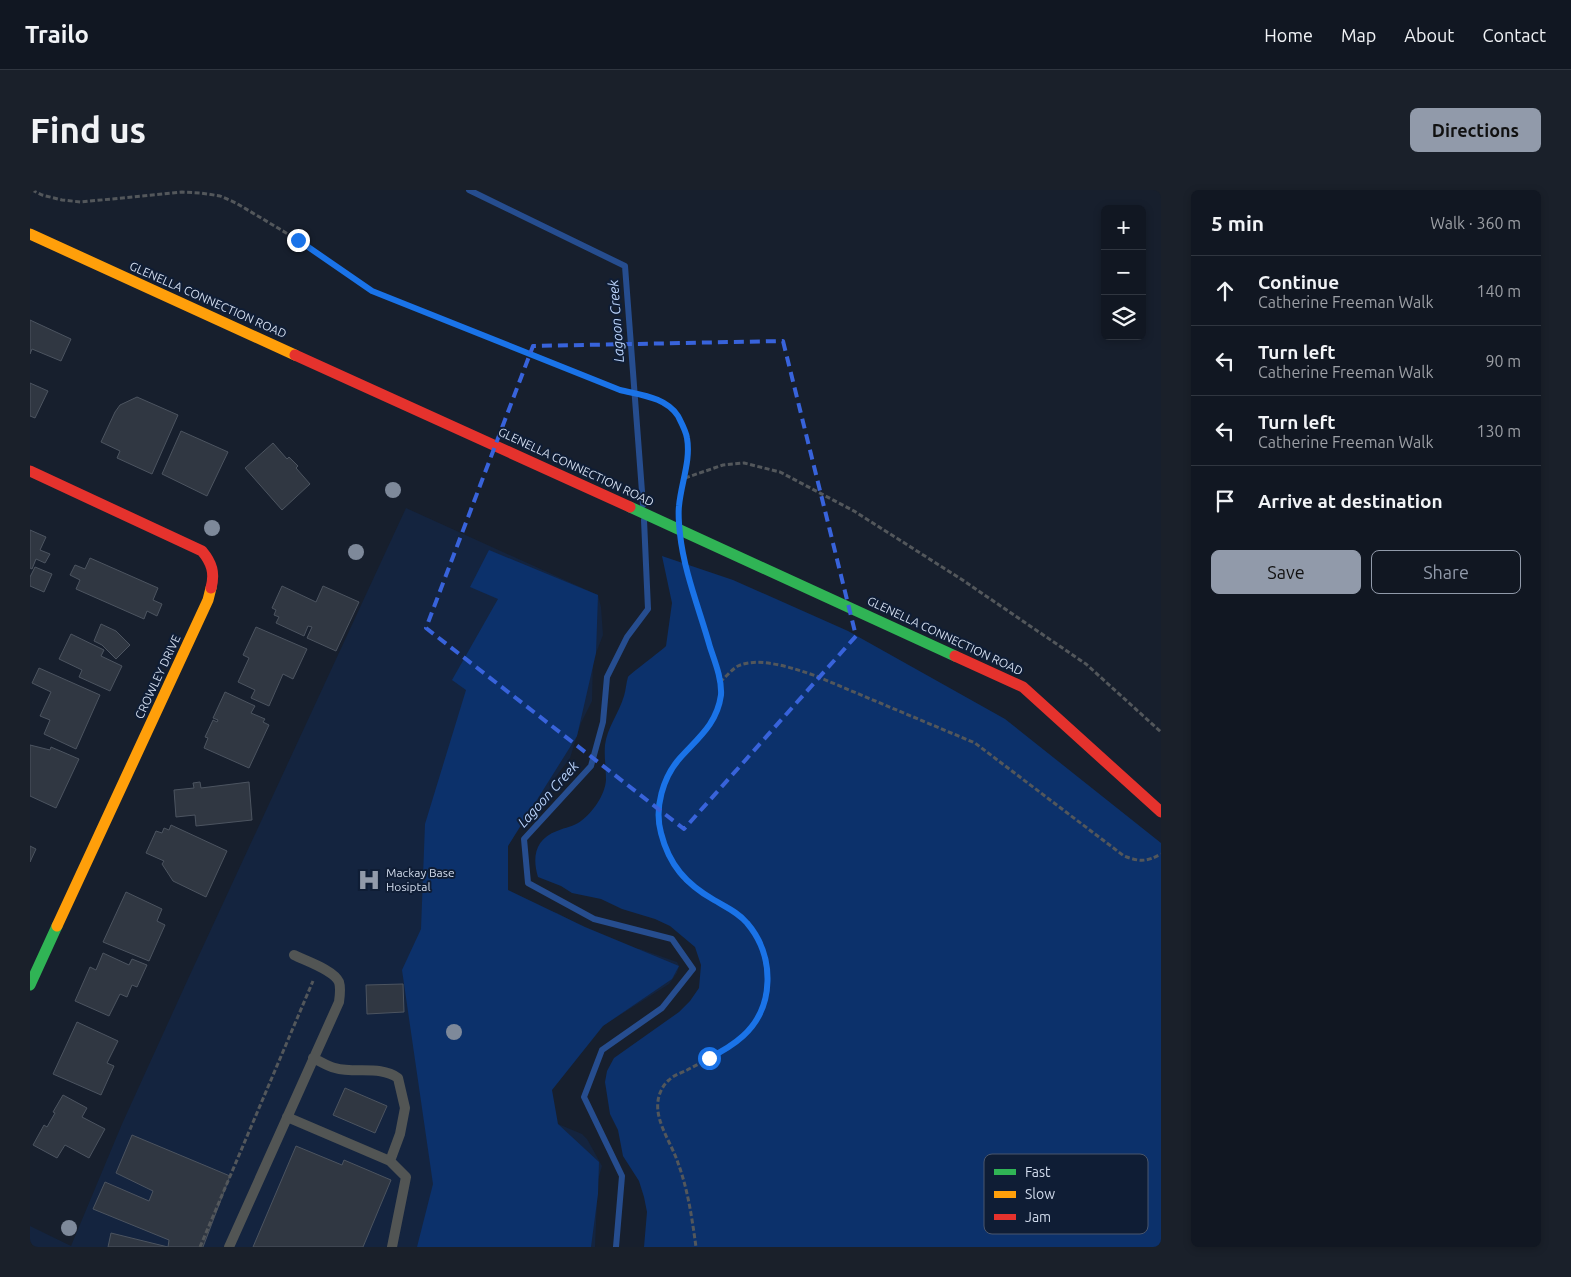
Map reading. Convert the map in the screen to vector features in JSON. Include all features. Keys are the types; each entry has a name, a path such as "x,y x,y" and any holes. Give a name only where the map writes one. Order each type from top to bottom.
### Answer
{"main road":[{"name":"GLENELLA CONNECTION ROAD","path":"30,234 1023,687 1161,812"},
{"name":"CROWLEY DRIVE","path":"30,471 202,551 212,563 214,580 208,600 30,985"}],"lane":[{"path":"229,1247 339,1002 340,990 338,981 333,974 294,955"},
{"path":"313,1058 335,1068 372,1070 392,1074 398,1078 405,1108 400,1134 390,1161"},
{"path":"287,1117 390,1161 406,1177 392,1247"}],"path":[{"path":"32,190 42,195 62,200 81,202 182,192 220,196 236,203 298,240 372,291 620,390 656,400 669,406 677,415 687,436 688,449 679,506"},
{"path":"684,478 723,465 744,463 780,472 838,503 961,579 1086,664 1161,732"},
{"path":"683,552 720,682 721,694 712,723 669,773 662,791 659,807 660,831 668,854 682,877 703,894 733,911 747,922 757,937 766,958 769,979 765,1000 757,1019 744,1036 727,1048 670,1079 662,1088 658,1101 658,1114 678,1162 687,1191 696,1247"},
{"path":"720,682 738,666 754,662 794,668 816,676 976,744 1124,856 1136,861 1150,860 1161,854"},
{"path":"200,1247 315,976"}],"highlighted area":[{"path":"783,341 856,636 684,829 426,628 533,346"}],"shaded area":[{"name":"Mackay Base Hosiptal","path":"406,508 598,595 603,635 593,661 592,701 581,723 570,758 555,778 536,811 525,816 508,846 504,885 512,895 557,913 622,948 640,949 677,962 679,966 677,973 669,984 598,1029 556,1076 550,1097 552,1116 558,1124 582,1134 587,1139 602,1166 598,1180 595,1247 30,1247 30,1226 71,1246 122,1124"},
{"path":"489,550 598,595 596,653 577,736 508,846 508,890 585,927 679,966 672,979 603,1026 552,1090 558,1124 599,1162 598,1194 591,1247 417,1247 433,1184 402,970 421,929 425,824 466,690 452,680 498,599 470,587"},
{"path":"662,556 733,580 848,631 1005,719 1161,843 1161,1247 644,1247 647,1212 644,1197 639,1181 623,1156 618,1130 610,1114 605,1082 607,1071 614,1058 679,1012 690,1001 699,988 701,965 695,947 670,926 655,919 622,909 601,899 572,893 561,886 538,877 535,863 537,850 544,839 550,834 578,823 598,803 606,780 606,739 625,694 628,677 666,646 672,603"}],"building":[{"path":"30,320 71,339 61,361 32,349 30,354"},
{"path":"30,383 48,391 35,418 30,416"},
{"path":"137,397 178,415 152,474 117,458 120,451 101,442 120,405"},
{"path":"181,431 228,452 207,496 162,474"},
{"path":"273,443 287,459 289,457 298,466 296,468 310,484 282,510 245,468"},
{"path":"30,530 46,537 40,550 50,554 45,563 36,559 32,569 30,568"},
{"path":"90,558 158,588 153,600 162,604 157,616 147,611 144,619 76,589 80,580 70,575 75,565 85,569"},
{"path":"35,567 52,574 44,592 30,586 30,577"},
{"path":"282,586 316,602 323,586 359,602 336,651 307,638 312,627 308,626 304,636 276,623 279,617 274,615 276,610 272,608"},
{"path":"101,624 116,631 130,645 116,659 102,645 94,641"},
{"path":"256,627 307,649 293,679 283,674 269,706 251,698 255,690 238,682 249,658 243,655"},
{"path":"71,634 104,650 101,656 122,666 110,691 79,677 82,670 59,659"},
{"path":"39,668 100,695 76,749 44,734 50,720 40,716 51,692 32,683"},
{"path":"225,692 255,706 251,713 265,719 263,722 269,725 249,768 204,748 208,738 205,737 213,720 217,722 218,720 213,718"},
{"path":"30,745 50,750 51,747 79,759 56,808 30,796"},
{"path":"200,782 201,788 249,782 252,820 196,826 195,815 176,817 174,790 194,788 193,783"},
{"path":"171,825 227,851 206,897 173,881 162,864 164,861 146,853 156,831 162,833 164,828 169,830"},
{"path":"30,846 36,849 30,862"},
{"path":"126,892 162,909 157,921 165,925 149,961 103,942"},
{"path":"103,953 129,965 132,959 147,965 137,987 132,985 127,997 120,994 109,1016 75,1001 90,967 96,970"},
{"path":"403,984 404,1012 367,1014 366,985"},
{"path":"77,1022 118,1041 107,1063 114,1066 101,1095 53,1074"},
{"path":"345,1088 387,1106 375,1133 333,1115"},
{"path":"63,1095 87,1108 82,1117 105,1129 89,1158 65,1145 57,1158 33,1145 44,1125 47,1127"},
{"path":"132,1135 230,1176 203,1247 168,1247 169,1240 93,1209 105,1182 149,1201 153,1191 116,1173"},
{"path":"296,1146 342,1165 344,1160 391,1180 363,1247 253,1247"},
{"path":"111,1233 168,1247 108,1247"}],"waterway":[{"name":"Lagoon Creek","path":"469,190 625,266 643,505"},
{"name":"Lagoon Creek","path":"616,1247 622,1176 584,1097 602,1050 662,1008 693,969 672,939 594,919 528,883 524,839 591,766 603,722 607,677 627,637 648,609 644,520"}],"traffic: fast":[{"path":"630,507 955,656"},
{"path":"30,985 57,926"}],"traffic: slow":[{"path":"30,234 295,355"},
{"path":"57,926 208,600 211,588"}],"traffic: jam":[{"path":"295,355 630,507"},
{"path":"30,471 202,551 212,568 211,588"},
{"path":"955,656 1023,687 1161,812"}],"place":[{"name":"Mackay Base Hosiptal","path":"369,880"}],"route":[{"path":"298,240 372,291 620,390 656,400 669,406 677,415 687,436 688,449 679,506 680,534 685,560 720,682 721,694 712,723 669,773 662,791 659,807 660,831 668,854 682,877 703,894 733,911 747,922 757,937 766,958 769,979 765,1000 757,1019 744,1036 709,1058"}]}
